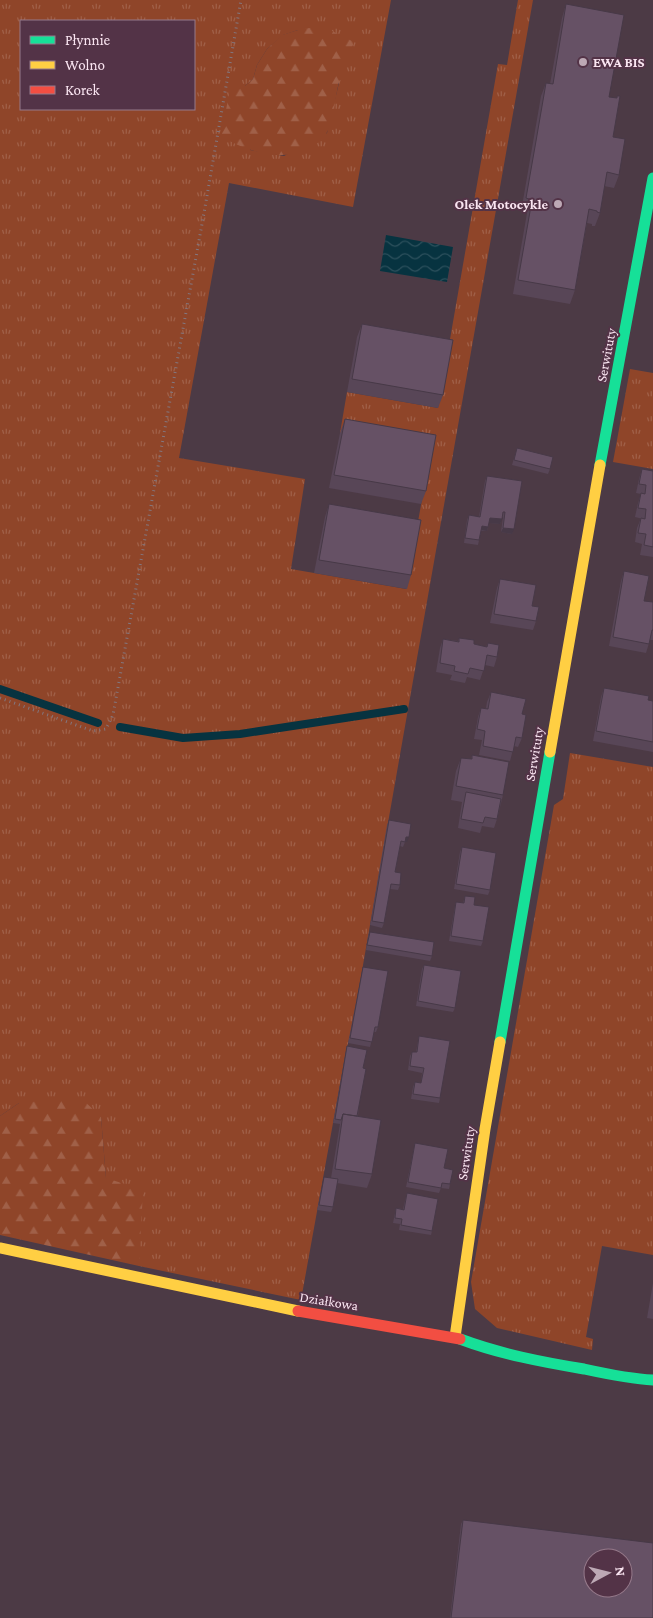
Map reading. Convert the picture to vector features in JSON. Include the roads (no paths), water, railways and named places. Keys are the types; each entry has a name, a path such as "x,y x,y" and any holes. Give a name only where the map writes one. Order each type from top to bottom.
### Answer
{"street":[{"name":"Serwituty","path":"455,1337 487,1119 597,480 653,178"},
{"name":"Działkowa","path":"0,1248 285,1308 455,1337 490,1350 560,1365 637,1379 653,1380"}],"water":[{"path":"386,235 453,247 447,282 380,271"}],"waterway":[{"path":"0,689 98,723"},
{"path":"120,727 183,738 240,734 404,709"}],"place":[{"name":"EWA BIS","path":"583,62"},
{"name":"Olek Motocykle","path":"558,204"}]}
